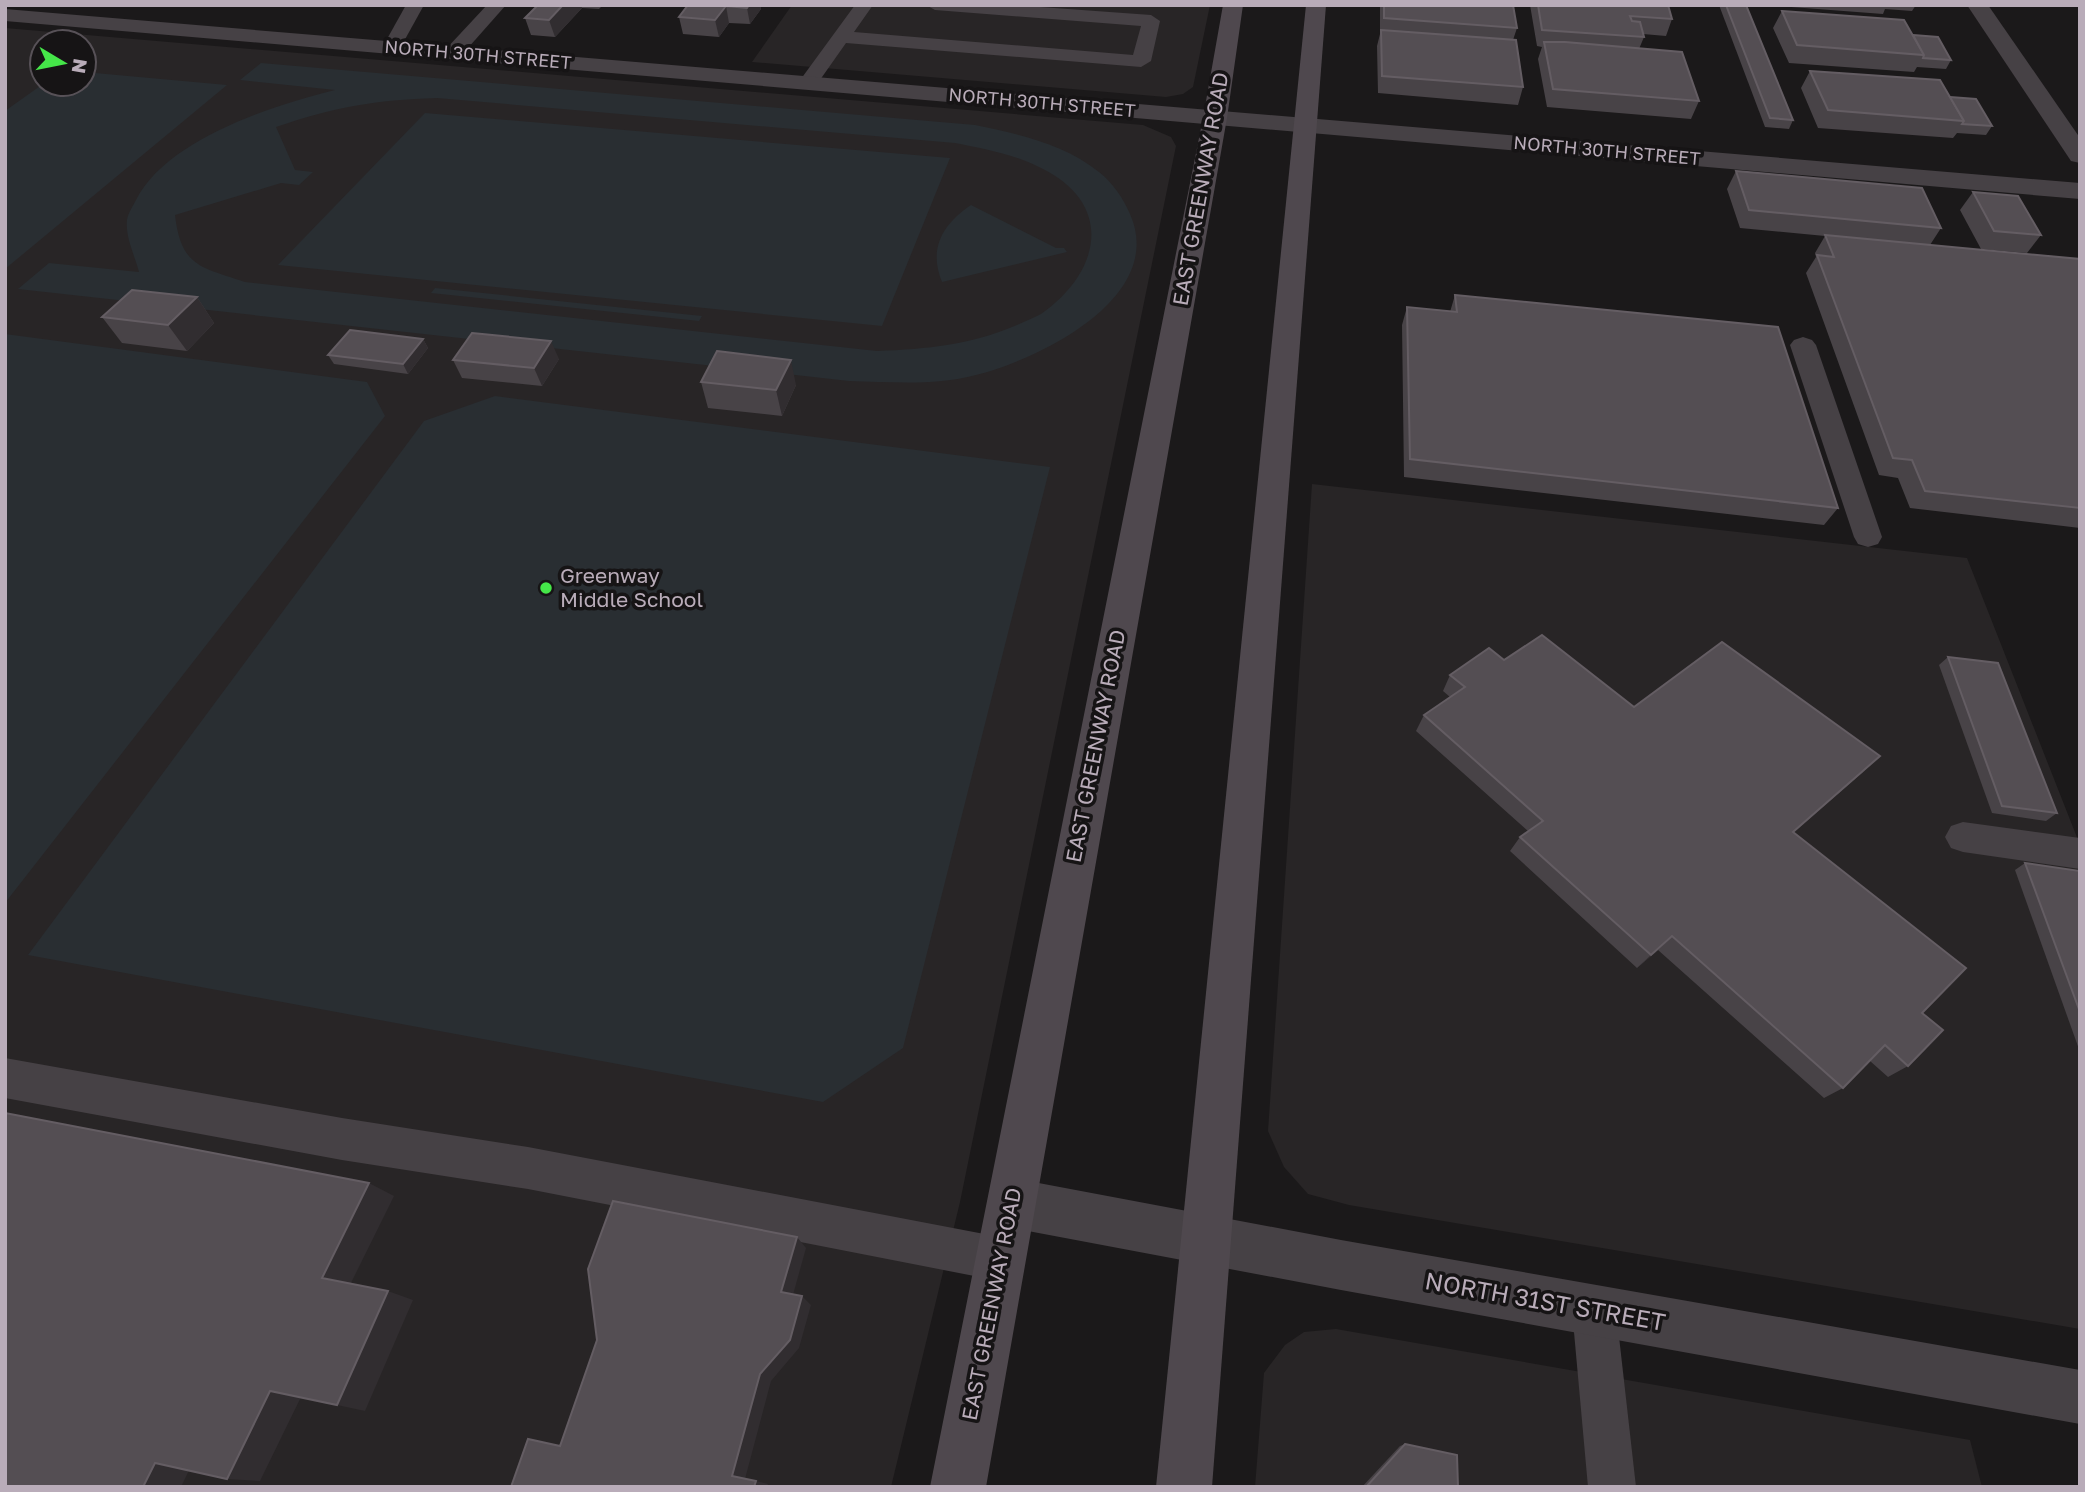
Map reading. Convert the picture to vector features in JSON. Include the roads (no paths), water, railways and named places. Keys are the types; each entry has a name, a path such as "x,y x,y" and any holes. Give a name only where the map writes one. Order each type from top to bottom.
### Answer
{"main road":[{"name":"EAST GREENWAY ROAD","path":"958,1487 1215,118 1233,5"},
{"path":"1184,1487 1316,5"}],"street":[{"path":"1977,5 2080,156"},
{"name":"NORTH 30TH STREET","path":"5,15 2080,191"},
{"name":"NORTH 31ST STREET","path":"1012,1203 2080,1397"}],"lane":[{"path":"391,48 415,5"},
{"path":"453,53 496,5"},
{"path":"808,83 864,5"},
{"path":"841,37 1141,61 1151,22 935,5"},
{"path":"1803,345 1868,537"},
{"path":"1963,837 2080,854"},
{"path":"5,1078 342,1139 528,1168 1000,1259"},
{"path":"1594,1310 1612,1487"}],"place":[{"name":"Greenway Middle School","path":"546,588"}]}
